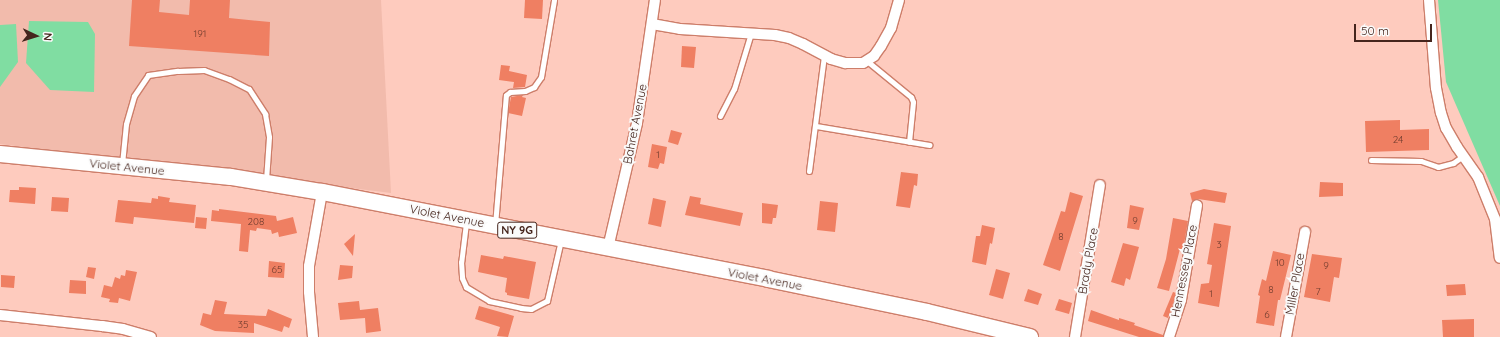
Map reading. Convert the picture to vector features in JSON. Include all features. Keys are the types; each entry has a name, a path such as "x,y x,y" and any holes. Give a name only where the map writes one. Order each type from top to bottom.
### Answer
{"main road":[{"name":"Violet Avenue","path":"0,154 230,177 322,192 561,238 927,312 1030,337"}],"street":[{"name":"Bahret Avenue","path":"608,248 637,123 655,0"},
{"path":"652,24 789,38 824,56 845,63 867,62 878,51 891,28 899,0"},
{"path":"1429,0 1436,88 1441,113 1446,128 1478,177 1495,219 1500,258"},
{"name":"Brady Place","path":"1075,337 1100,185"},
{"path":"313,337 309,292 309,266 322,192"},
{"name":"Hennessey Place","path":"1169,337 1181,300 1197,205"},
{"name":"Miller Place","path":"1286,337 1305,232"},
{"path":"0,315 123,329 151,337"}],"lane":[{"path":"495,226 506,95 510,92 525,91 534,87 541,77 554,0"},
{"path":"720,116 734,89 751,33"},
{"path":"809,171 824,56"},
{"path":"867,62 911,97 913,102 909,142"},
{"path":"122,166 126,124 134,96 148,75 178,71 204,70 229,79 249,89 266,114 270,137 266,183"},
{"path":"816,126 929,145"},
{"path":"1371,160 1421,161 1438,167 1453,163 1463,156"},
{"path":"466,220 461,262 462,278 466,287 489,301 521,308 531,309 547,301 550,296 561,238"}],"shaded area":[{"path":"0,0 381,0 391,193 0,144"}],"green space":[{"path":"1438,0 1500,0 1500,206 1446,82"},
{"path":"29,21 88,22 95,34 94,92 50,90 26,63"},
{"path":"16,24 18,62 0,87 0,25"}],"building":[{"path":"132,0 160,0 159,12 189,15 190,0 230,0 229,18 270,22 269,56 129,46"},
{"path":"525,0 543,0 542,19 524,18"},
{"path":"682,46 696,47 694,68 681,67"},
{"path":"501,65 510,66 509,71 527,75 525,87 513,88 514,82 499,80"},
{"path":"523,95 522,97 526,98 522,116 508,113 511,97"},
{"path":"1400,120 1400,130 1429,129 1429,150 1366,152 1365,121"},
{"path":"671,130 682,133 678,145 668,142"},
{"path":"652,144 667,147 664,164 660,163 658,169 648,167"},
{"path":"901,172 918,174 917,186 914,185 910,208 896,206"},
{"path":"1320,182 1343,183 1343,196 1319,197"},
{"path":"19,187 36,188 35,204 9,202 10,190 19,190"},
{"path":"1204,189 1227,193 1225,203 1198,199 1192,201 1190,193"},
{"path":"1070,192 1083,196 1060,271 1043,265 1061,211 1065,212"},
{"path":"158,196 170,198 169,202 196,205 194,223 134,217 133,224 115,222 118,200 151,203 152,198 158,199"},
{"path":"690,196 701,198 700,204 743,213 740,226 685,215"},
{"path":"52,197 69,198 68,212 51,211"},
{"path":"653,198 666,201 661,227 648,224"},
{"path":"820,201 838,203 835,232 817,230"},
{"path":"762,203 778,205 776,218 773,218 772,224 762,223"},
{"path":"1130,205 1144,208 1139,230 1127,228"},
{"path":"219,209 276,216 277,221 293,217 297,233 279,237 278,232 272,234 271,230 257,228 256,231 250,230 248,252 239,251 241,224 211,221 212,210 219,211"},
{"path":"196,217 207,218 206,229 195,228"},
{"path":"1173,218 1188,221 1183,250 1180,249 1169,291 1157,288 1166,259"},
{"path":"1214,223 1231,226 1219,307 1198,303 1201,284 1209,283 1212,265 1207,264"},
{"path":"982,225 995,228 992,244 990,243 986,265 972,262 976,236 980,236"},
{"path":"355,234 353,256 344,244"},
{"path":"1123,243 1139,247 1130,280 1126,278 1124,286 1111,282"},
{"path":"1273,251 1291,255 1280,300 1278,300 1274,326 1256,323 1260,296 1258,295 1262,279 1266,281"},
{"path":"1312,254 1342,258 1339,278 1334,277 1330,302 1304,297"},
{"path":"481,255 503,259 504,256 536,262 529,299 507,295 505,292 507,278 478,272"},
{"path":"269,261 285,263 284,278 268,277"},
{"path":"340,265 353,266 352,278 338,280"},
{"path":"88,267 96,268 94,279 86,277"},
{"path":"996,269 1010,273 1003,299 989,295"},
{"path":"126,270 137,272 130,301 119,298 118,303 109,302 110,299 101,297 104,285 112,287 115,277 120,279 121,275 125,276"},
{"path":"1,275 15,276 14,288 1,287"},
{"path":"70,280 86,281 86,294 69,293"},
{"path":"1465,284 1466,295 1447,296 1446,285"},
{"path":"1028,289 1042,294 1038,305 1024,301"},
{"path":"1173,292 1176,293 1168,318 1163,316"},
{"path":"1059,299 1072,303 1069,314 1055,310"},
{"path":"215,300 227,302 224,314 266,316 268,309 292,319 289,328 284,326 282,332 254,323 254,333 215,331 200,325 203,313 211,315"},
{"path":"359,301 360,310 378,308 381,331 366,333 365,318 340,320 338,303"},
{"path":"479,306 514,316 508,337 497,336 500,327 475,319"},
{"path":"1091,310 1119,320 1119,318 1135,323 1134,325 1163,335 1163,337 1139,337 1088,321"},
{"path":"1474,319 1474,337 1443,337 1442,320"}]}
